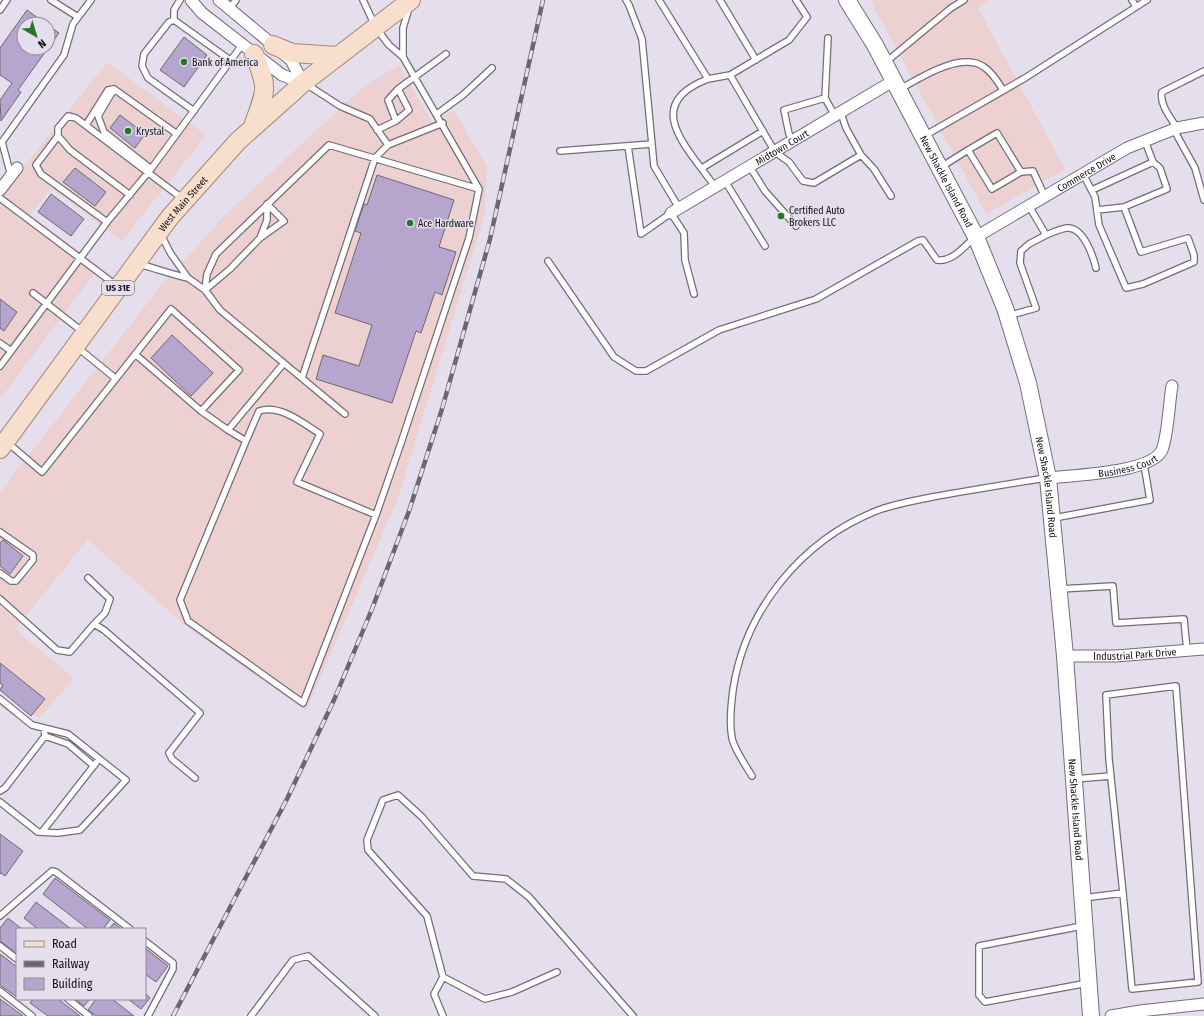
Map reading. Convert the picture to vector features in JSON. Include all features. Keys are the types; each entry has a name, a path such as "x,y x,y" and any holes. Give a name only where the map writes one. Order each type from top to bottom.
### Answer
{"main road":[{"name":"West Main Street","path":"5,441 159,232 185,200 253,126 303,82 411,0"},
{"name":"New Shackle Island Road","path":"847,0 875,44 895,86 940,167 976,237 1008,316 1028,383 1048,478 1065,656 1091,1016"},
{"path":"274,45 292,53 338,56"},
{"path":"248,49 264,77 265,89 253,126"}],"street":[{"path":"191,0 202,13 282,75 303,82"},
{"path":"219,0 233,4 291,60 303,82"},
{"name":"Midtown Court","path":"675,211 838,114 895,86"},
{"name":"Commerce Drive","path":"976,237 1127,148 1175,129 1204,123"},
{"path":"0,190 14,172"},
{"name":"Business Court","path":"1048,478 1124,469 1148,462 1161,451 1165,439 1172,386"},
{"name":"Industrial Park Drive","path":"1065,656 1116,656 1204,649"},
{"path":"1111,1016 1140,1011 1204,1004"}],"lane":[{"path":"0,10 7,0"},
{"path":"51,0 78,17"},
{"path":"14,172 1,142 64,55 73,24 91,0"},
{"path":"180,0 174,10 177,21 230,60"},
{"path":"363,0 376,28 389,45 403,56 416,77 479,189 469,238 376,515 303,703 188,621 180,600 259,411 267,408 289,414 320,434 297,482 376,515"},
{"path":"403,56 403,28 411,0"},
{"path":"626,0 630,6 642,39 654,166 684,233 685,260 694,294"},
{"path":"659,0 708,79"},
{"path":"720,0 756,60"},
{"path":"765,246 720,184 702,168 678,135 672,119 674,106 685,93 696,84 708,79 730,75 789,40 807,17 796,0"},
{"path":"884,63 951,8 964,0"},
{"path":"1132,0 1136,7"},
{"path":"923,136 1004,90 1147,0"},
{"path":"177,21 169,22 144,54 142,66 148,78 194,111"},
{"path":"828,38 825,98 838,114 861,155 874,169 891,196"},
{"path":"0,366 107,222 150,171 230,60 248,49"},
{"path":"396,121 388,100 398,89 446,54"},
{"path":"895,86 942,67 965,62 983,66 1004,90"},
{"path":"438,114 463,95 492,68"},
{"path":"1204,71 1162,92 1160,97 1195,168 1204,200"},
{"path":"730,75 775,152 789,162 804,181 814,183 861,155"},
{"path":"303,82 340,106 370,119 388,145"},
{"path":"377,130 396,121 409,110 398,89"},
{"path":"86,125 108,90 114,90 177,134"},
{"path":"114,90 98,116 104,132 185,200"},
{"path":"793,141 789,134 784,110 825,98"},
{"path":"107,222 41,174 36,165 58,136 58,128 68,116 76,118 150,171"},
{"path":"302,378 375,158 388,145 443,123"},
{"path":"702,168 763,131"},
{"path":"940,167 997,133 1021,172"},
{"path":"58,136 70,150 130,195"},
{"path":"1097,210 1124,206 1167,189 1160,168 1153,162 1145,141"},
{"path":"205,290 207,274 216,254 329,144 479,189"},
{"path":"560,152 652,144"},
{"path":"628,146 641,234 675,211"},
{"path":"968,150 992,189 1021,172 1033,171 1045,196"},
{"path":"1092,190 1153,162"},
{"path":"750,167 765,191 796,226"},
{"path":"1083,174 1092,190 1100,225 1126,288 1143,284 1194,262 1194,255 1188,238 1141,252 1124,206"},
{"path":"0,198 118,288"},
{"path":"205,290 230,270 260,238 284,221 267,204"},
{"path":"260,238 267,220 267,204"},
{"path":"1029,206 1046,235"},
{"path":"1008,316 1036,308 1020,263 1021,251 1029,244 1046,235 1068,227 1074,229 1086,242 1093,254 1096,268"},
{"path":"159,232 171,254 188,278 205,290 220,310 345,414"},
{"path":"548,261 614,357 636,371 646,371 719,330 816,299 918,241 923,240 937,260 944,261 955,255 976,237"},
{"path":"136,264 159,268 174,275 188,278"},
{"path":"33,293 46,304 115,378"},
{"path":"5,441 42,472 171,309 239,370 201,410"},
{"path":"0,343 11,351"},
{"path":"135,354 201,410 246,441"},
{"path":"228,430 284,363"},
{"path":"1052,519 1150,500 1144,464"},
{"path":"752,776 732,739 731,706 736,675 742,652 752,626 766,601 789,572 826,539 852,522 876,511 897,504 942,495 1048,478"},
{"path":"0,532 33,555 33,560 16,581 11,582 0,573"},
{"path":"0,607 2,600 57,650 70,652 105,613 110,599 88,578"},
{"path":"1059,589 1113,586 1116,623 1184,618 1187,651"},
{"path":"94,624 104,630 200,713 169,753 172,759 195,778"},
{"path":"1176,686 1198,982 1132,988 1123,893 1111,776 1106,695 1176,686"},
{"path":"0,699 32,725 68,734 126,780 80,830 38,832 0,802"},
{"path":"0,791 5,788 45,736 44,729"},
{"path":"45,736 68,744 94,766"},
{"path":"42,832 99,760"},
{"path":"1074,779 1111,776"},
{"path":"443,1016 434,994 444,977 427,916 368,850 367,840 384,800 398,795 422,817 473,876 506,879 529,896 633,1016"},
{"path":"0,916 52,871 56,872 129,928"},
{"path":"1083,898 1123,893"},
{"path":"1085,926 979,946 979,995 985,1002 1089,982"},
{"path":"146,942 173,963 173,969 148,1016"},
{"path":"0,946 16,958"},
{"path":"251,1016 293,960 308,956 375,1016"},
{"path":"444,977 485,999 512,992 557,972"},
{"path":"0,991 32,1016"},
{"path":"69,1000 89,1016"}],"shaded area":[{"path":"870,0 990,0 978,8 1065,169 986,214"},
{"path":"107,62 206,135 122,241 51,188 30,215 100,266 0,399 0,197"},
{"path":"399,65 432,122 454,110 487,166 485,214 397,501 306,711 186,626 88,540 15,629 74,678 39,719 0,687 0,492 160,287 225,215 362,88"}],"building":[{"path":"27,10 35,16 23,16"},
{"path":"16,25 16,56 42,56 18,90 21,92 1,121 0,100 12,83 0,75 0,48"},
{"name":"Bank of America","path":"184,37 207,55 184,87 160,70"},
{"name":"Krystal","path":"120,115 145,134 135,148 110,128"},
{"path":"75,168 106,192 95,206 63,182"},
{"path":"377,175 454,200 439,247 456,252 442,295 435,292 421,333 416,331 392,403 316,379 323,355 359,366 372,325 335,313 361,233 355,231 364,204 367,205"},
{"path":"51,194 84,219 71,236 38,212"},
{"path":"0,299 17,312 4,331 0,328"},
{"path":"172,335 213,373 191,396 151,358"},
{"path":"3,540 23,556 10,574 0,566 0,543"},
{"path":"0,663 45,699 31,716 0,690 3,685 0,683"},
{"path":"0,834 23,851 5,876 1,873 0,874"},
{"path":"55,878 110,920 104,928 87,928 43,894"},
{"path":"36,902 70,928 37,928 24,918"},
{"path":"8,918 21,928 16,928 16,953 0,941 0,928"},
{"path":"114,923 120,928 110,928"},
{"path":"146,949 168,966 156,982 146,975"},
{"path":"0,954 16,966 16,996 0,985"},
{"path":"146,994 150,998 141,1009 129,1000 146,1000"},
{"path":"0,999 23,1016 0,1016"},
{"path":"32,1000 59,1000 80,1016 48,1016 30,1003"},
{"path":"76,1000 89,1000 84,1006"},
{"path":"95,1000 113,1000 134,1016 96,1016 88,1010"}],"railway":[{"path":"173,1016 287,799 334,700 372,609 409,511 442,409 490,239 543,0"}],"place":[{"name":"Bank of America","path":"184,62"},
{"name":"Krystal","path":"128,131"},
{"name":"Certified Auto Brokers LLC","path":"781,216"},
{"name":"Ace Hardware","path":"410,223"}]}
